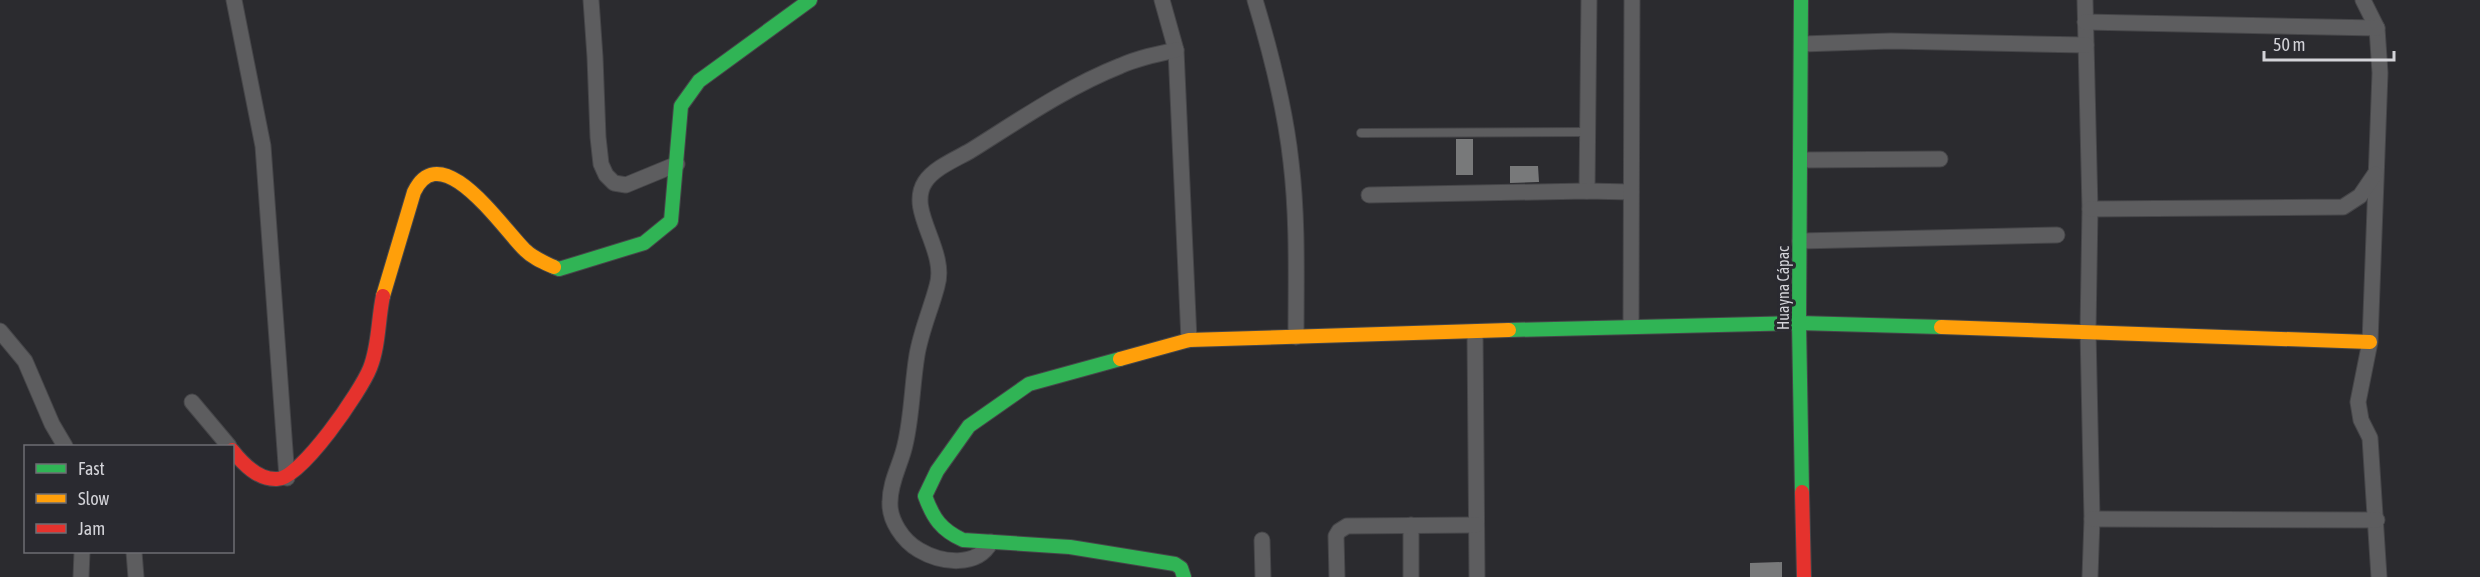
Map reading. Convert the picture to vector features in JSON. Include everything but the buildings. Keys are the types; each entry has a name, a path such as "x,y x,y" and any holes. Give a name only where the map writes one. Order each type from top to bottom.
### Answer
{"street":[{"path":"234,0 263,147 287,478"},
{"path":"591,0 596,57 598,137 601,164 606,175 614,183 626,185 677,164"},
{"path":"234,452 245,465 258,474 276,479 287,478 303,466 367,376 396,249 416,188 425,177 439,172 445,173 463,185 525,250 537,259 559,269 644,243 671,221 681,106 699,81 810,0"},
{"path":"1162,0 1176,50 1189,340"},
{"path":"1256,0 1280,93 1291,161 1296,234 1296,337"},
{"path":"1587,191 1589,0"},
{"path":"1631,326 1632,0"},
{"name":"Huayna Cápac","path":"1801,0 1799,323 1804,577"},
{"path":"2085,0 2090,209 2088,331 2092,519 2090,577"},
{"path":"2363,0 2377,28 2380,72 2370,342 2358,402 2361,420 2370,438 2379,577"},
{"path":"2085,22 2377,28"},
{"path":"1802,44 1891,41 2086,45"},
{"path":"991,542 982,554 971,560 938,558 921,551 906,540 891,512 890,502 895,472 905,447 918,352 941,270 920,203 923,186 931,175 1026,116 1104,73 1138,59 1176,50"},
{"path":"1801,160 1940,159"},
{"path":"2090,209 2343,207 2360,196 2375,174"},
{"path":"1369,195 1631,192"},
{"path":"1800,241 2057,235"},
{"path":"1184,577 1181,568 1175,564 1070,547 963,540 948,534 936,523 925,496 937,471 969,426 1029,384 1189,340 1799,323 2370,342"},
{"path":"0,331 25,360 63,445"},
{"path":"1475,332 1477,577"},
{"path":"192,402 228,445"},
{"path":"2092,519 2377,520"},
{"path":"1411,525 1411,577"},
{"path":"1336,577 1336,536 1347,526 1476,525"},
{"path":"1262,540 1263,577"},
{"path":"81,577 82,553"},
{"path":"134,553 136,577"}],"lane":[{"path":"1361,133 1587,132"}],"traffic: fast":[{"path":"554,267 559,269 644,243 671,221 681,106 699,81 810,0"},
{"path":"1801,0 1799,323 1802,492"},
{"path":"1509,330 1799,323 1941,327"},
{"path":"1120,359 1029,384 969,426 937,471 925,496 931,511 943,527 963,540 1070,547 1175,564 1181,568 1184,577"}],"traffic: slow":[{"path":"383,296 414,192 426,177 440,174 455,180 471,192 528,253 554,267"},
{"path":"1941,327 2370,342"},
{"path":"1120,359 1189,340 1509,330"}],"traffic: jam":[{"path":"234,452 257,474 277,479 288,475 315,450 343,413 370,368 375,351 383,296"},
{"path":"1802,492 1804,577"}]}
